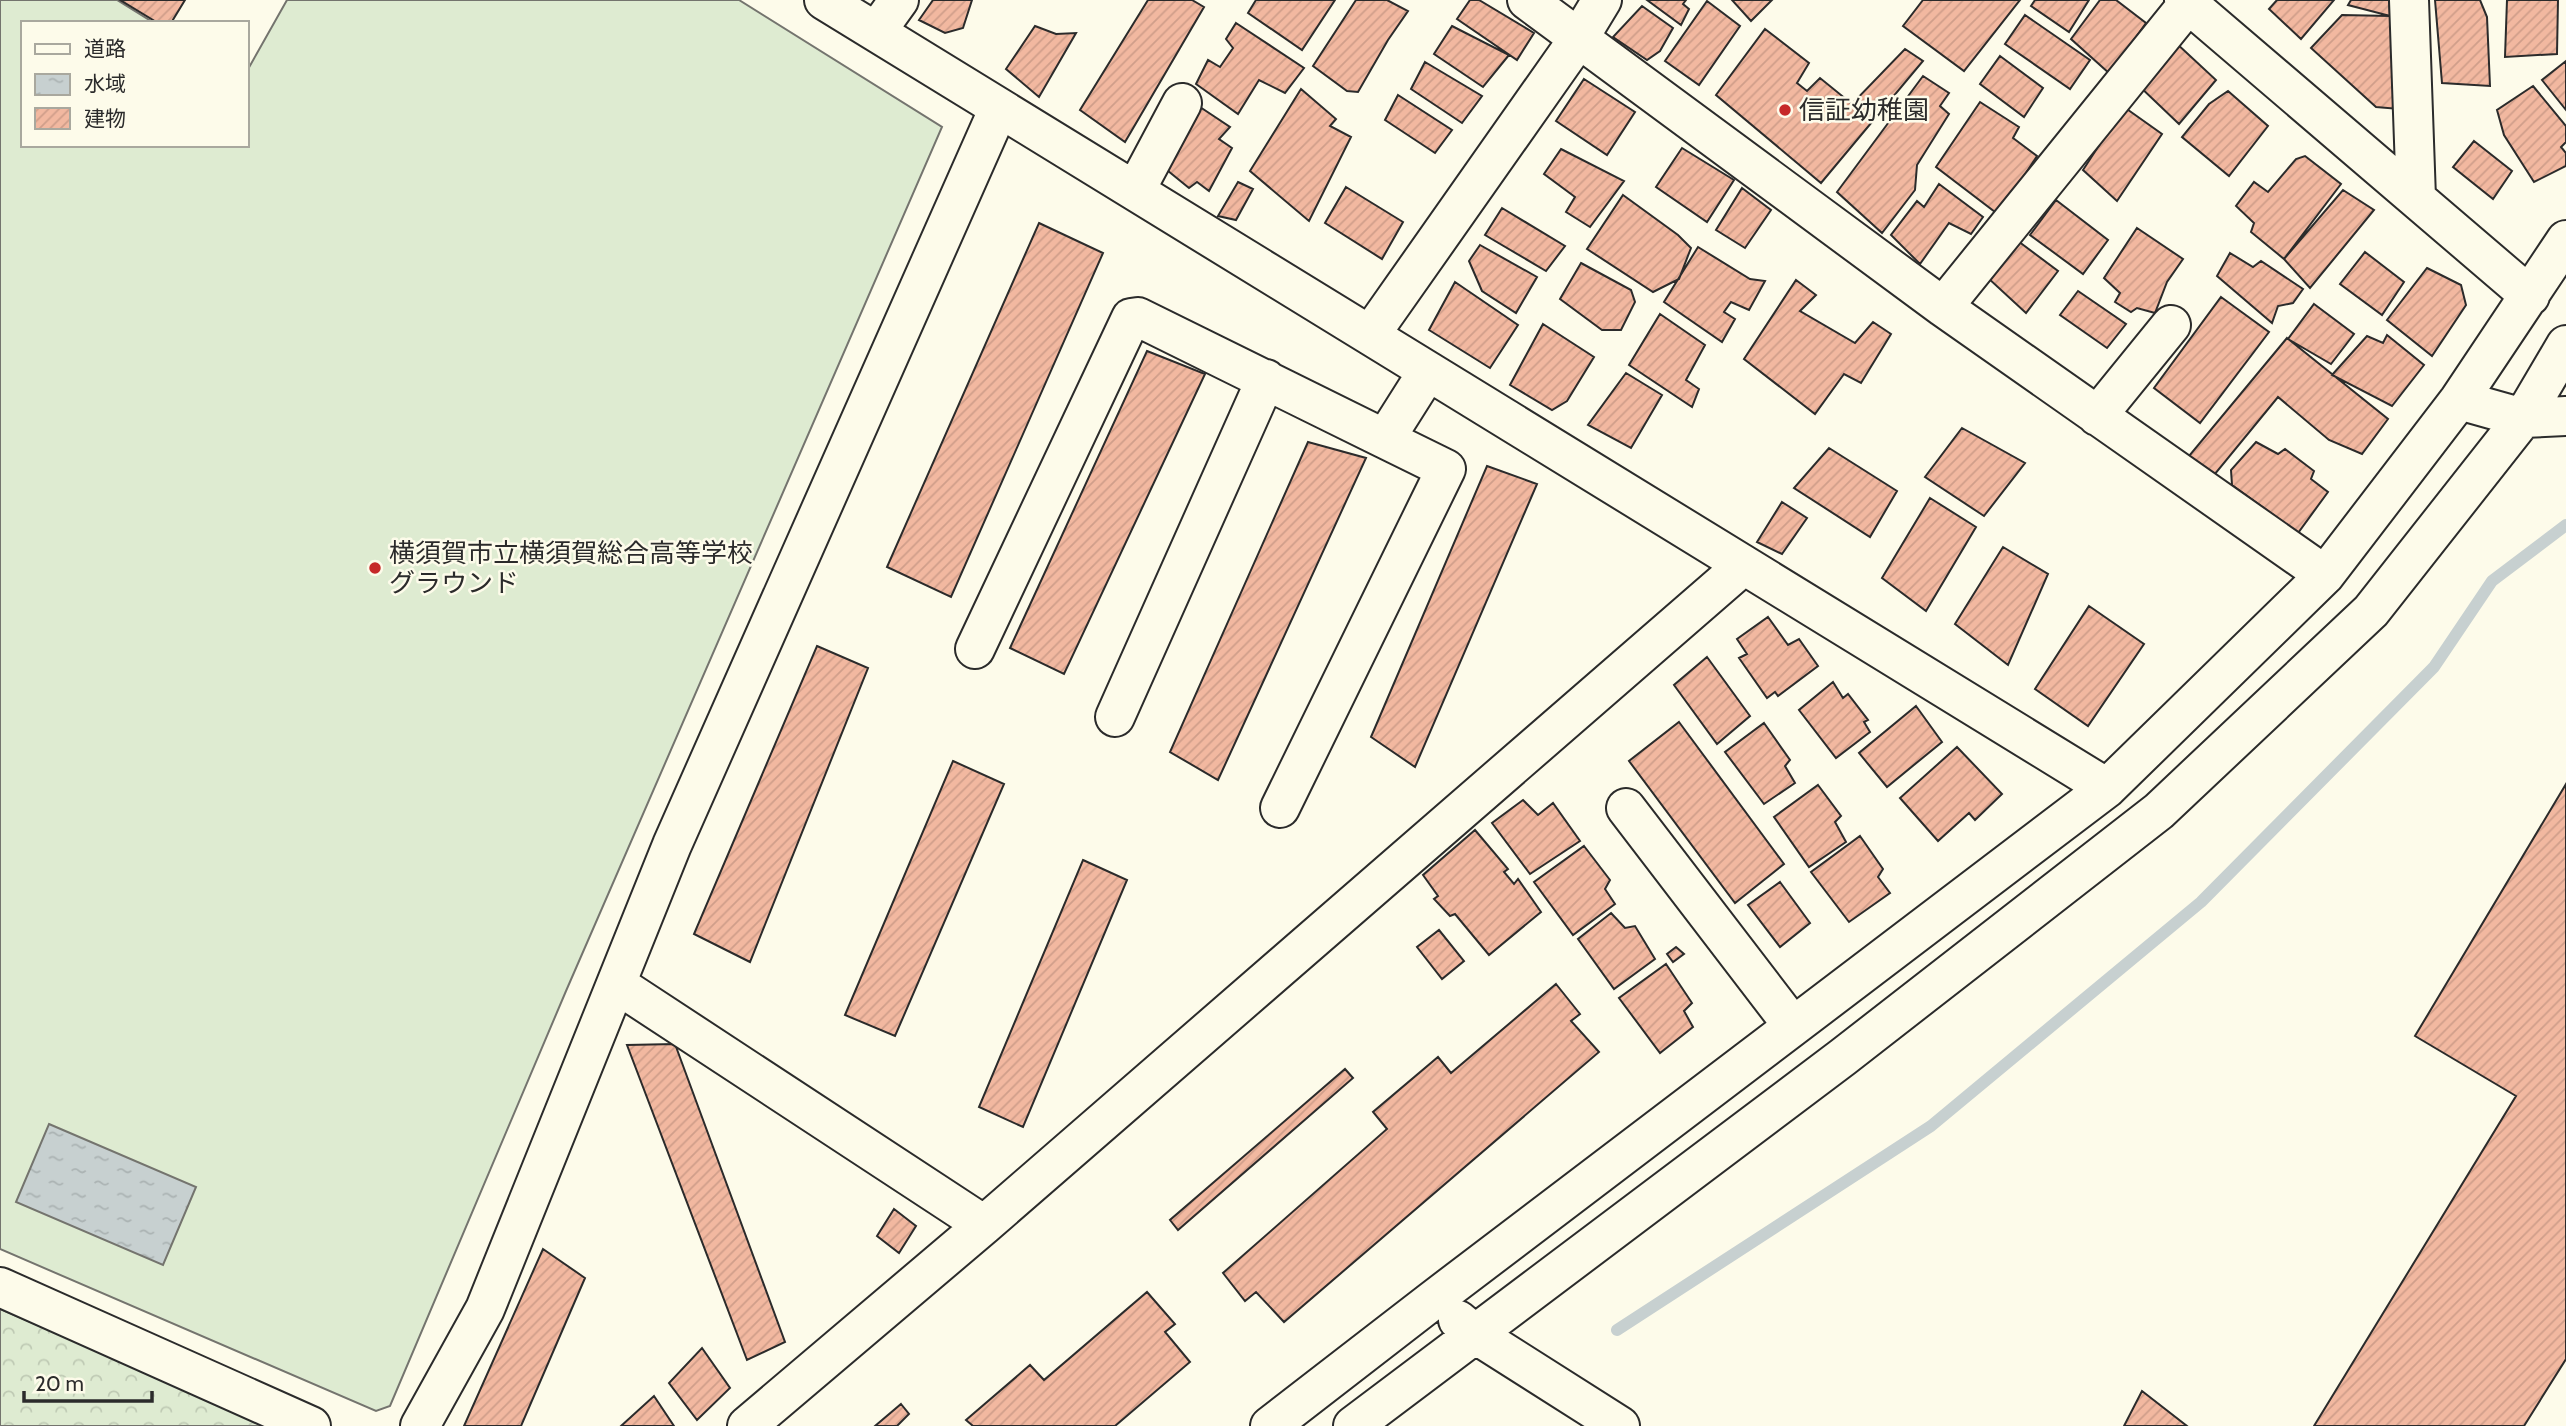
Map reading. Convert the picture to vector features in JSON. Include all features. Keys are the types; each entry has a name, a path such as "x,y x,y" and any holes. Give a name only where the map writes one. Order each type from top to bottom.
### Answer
{"street":[{"path":"824,0 2107,788"},
{"path":"876,32 899,0"},
{"path":"1527,0 1943,307 2325,575"},
{"path":"1370,335 1579,38 1602,0"},
{"path":"2409,0 2416,198"},
{"path":"1943,307 2186,2 2530,296"},
{"path":"1135,191 1182,103"},
{"path":"420,1426 485,1309 618,985 672,845 999,107"},
{"path":"1270,1426 2107,788 2325,575 2459,400 2566,240"},
{"path":"975,649 1131,318 1138,317 1446,469 1280,808"},
{"path":"2097,416 2171,325"},
{"path":"1353,1426 1843,1057 2159,811 2371,611 2522,418 2566,345"},
{"path":"1385,439 1428,371"},
{"path":"1115,717 1266,379"},
{"path":"2459,400 2522,418 2566,416"},
{"path":"747,1426 984,1225 1744,565"},
{"path":"1626,808 1793,1026"},
{"path":"618,985 984,1225"},
{"path":"0,1287 311,1426"},
{"path":"1433,1300 1475,1334 1620,1426"}],"green space":[{"name":"横須賀市立横須賀総合高等学校 グラウンド","path":"0,0 117,0 151,21 21,21 21,147 248,147 248,69 287,0 739,0 942,127 566,991 390,1406 376,1411 0,1249"},
{"path":"0,1309 272,1426 0,1426"}],"water":[{"path":"49,1124 196,1187 163,1265 16,1202"}],"building":[{"path":"120,0 185,0 172,21 155,21"},
{"path":"933,0 972,0 963,28 945,33 919,20"},
{"path":"1148,0 1192,0 1204,7 1125,142 1080,110"},
{"path":"1256,0 1335,0 1302,50 1248,13"},
{"path":"1356,0 1387,0 1408,11 1358,92 1347,91 1313,66"},
{"path":"1470,0 1479,0 1534,33 1517,60 1457,19"},
{"path":"1647,0 1686,0 1683,4 1689,9 1681,25"},
{"path":"1732,0 1772,0 1751,21"},
{"path":"1923,0 2020,0 1964,71 1903,26"},
{"path":"2035,0 2089,0 2069,32 2031,6"},
{"path":"2100,0 2116,0 2146,23 2110,74 2071,39"},
{"path":"2277,0 2334,0 2301,39 2269,9"},
{"path":"2351,0 2389,0 2390,16 2348,5"},
{"path":"2435,0 2480,0 2487,17 2490,86 2442,83"},
{"path":"2507,0 2558,0 2557,54 2505,57"},
{"path":"1707,1 1740,26 1699,85 1665,61"},
{"path":"1642,6 1673,28 1660,51 1647,60 1613,37"},
{"path":"2025,15 2090,60 2070,89 2005,44"},
{"path":"2342,15 2390,16 2399,109 2376,107 2311,48"},
{"path":"1236,23 1304,68 1285,93 1259,80 1238,114 1196,84 1208,60 1220,67 1233,48 1226,39"},
{"path":"1035,26 1056,34 1076,33 1039,97 1006,69"},
{"path":"1452,26 1509,55 1483,87 1434,54"},
{"path":"1765,29 1809,63 1797,83 1807,91 1820,78 1852,104 1905,49 1923,61 1821,183 1716,95"},
{"path":"2175,42 2216,80 2179,124 2137,84"},
{"path":"2000,56 2043,88 2024,117 1980,84"},
{"path":"2566,61 2566,110 2542,80"},
{"path":"1425,62 1482,96 1462,123 1411,89"},
{"path":"1923,76 1949,93 1940,106 1949,114 1917,165 1915,190 1882,233 1837,192"},
{"path":"1584,79 1635,112 1607,155 1556,121"},
{"path":"2533,86 2566,126 2566,142 2561,147 2566,153 2566,166 2534,182 2504,135 2497,110"},
{"path":"1301,89 1336,119 1330,126 1351,137 1309,221 1250,171"},
{"path":"2228,91 2268,126 2229,176 2182,137 2209,104"},
{"path":"1398,95 1452,130 1435,153 1385,120"},
{"path":"1980,102 2019,127 2013,138 2037,156 1999,215 1936,167"},
{"path":"1197,105 1230,127 1219,139 1232,148 1209,191 1197,182 1189,188 1162,166"},
{"path":"2124,107 2162,134 2117,201 2083,170"},
{"path":"2474,141 2512,171 2493,199 2453,167"},
{"path":"1682,148 1734,180 1707,222 1656,187"},
{"path":"1561,149 1624,181 1590,227 1566,212 1575,197 1544,174"},
{"path":"2305,156 2341,184 2284,259 2251,232 2254,223 2236,206 2254,182 2268,192 2296,159"},
{"path":"1238,182 1253,189 1236,220 1218,216"},
{"path":"1939,184 1983,217 1971,234 1949,223 1920,264 1891,235 1917,201 1924,207"},
{"path":"1346,187 1403,222 1382,259 1325,223"},
{"path":"1742,188 1771,210 1745,248 1716,230"},
{"path":"2343,190 2374,210 2310,288 2284,259"},
{"path":"1623,195 1678,235 1691,248 1679,279 1653,292 1587,249"},
{"path":"2056,200 2108,240 2083,274 2030,235"},
{"path":"1502,208 1565,246 1546,271 1485,235"},
{"path":"1039,223 1103,253 951,597 887,567"},
{"path":"2137,228 2183,259 2167,282 2155,313 2137,308 2131,312 2115,302 2120,293 2104,278"},
{"path":"2018,241 2058,271 2026,313 1988,278"},
{"path":"1480,245 1537,277 1516,313 1482,291 1469,261"},
{"path":"1698,247 1750,279 1765,281 1749,310 1731,302 1724,312 1735,319 1722,342 1664,302"},
{"path":"2365,252 2404,282 2382,315 2340,284"},
{"path":"2230,253 2253,267 2261,261 2303,289 2293,303 2278,306 2272,323 2217,276"},
{"path":"1581,263 1631,290 1635,302 1621,330 1602,330 1560,299"},
{"path":"2427,268 2461,285 2466,305 2432,356 2387,320"},
{"path":"1796,280 1816,295 1800,311 1855,343 1873,322 1891,334 1861,383 1844,374 1815,414 1744,359"},
{"path":"1455,282 1518,325 1490,368 1429,330"},
{"path":"2078,291 2126,324 2107,348 2060,315"},
{"path":"2221,297 2269,332 2200,423 2154,388"},
{"path":"2314,304 2354,334 2331,364 2288,339"},
{"path":"1660,314 1705,345 1686,380 1699,389 1692,407 1629,365"},
{"path":"1543,324 1594,357 1567,401 1552,410 1510,385"},
{"path":"2387,335 2424,365 2392,406 2332,375 2367,336 2383,343"},
{"path":"2287,338 2388,419 2362,454 2329,440 2278,397 2215,474 2189,456"},
{"path":"1147,351 1205,374 1064,674 1010,648"},
{"path":"1626,373 1662,395 1631,448 1588,425"},
{"path":"1962,428 2025,463 1984,516 1925,477"},
{"path":"1308,442 1366,458 1218,780 1170,752"},
{"path":"2256,442 2278,454 2285,449 2314,471 2311,479 2328,492 2298,533 2232,485 2231,470"},
{"path":"1829,448 1897,491 1870,537 1794,488"},
{"path":"1487,466 1537,484 1415,767 1371,737"},
{"path":"1930,498 1976,527 1926,611 1882,578"},
{"path":"1782,502 1807,518 1782,554 1757,542"},
{"path":"2003,547 2048,574 2008,665 1955,624"},
{"path":"2089,606 2144,644 2088,726 2035,689"},
{"path":"1768,617 1788,645 1799,639 1818,666 1778,696 1775,692 1767,698 1739,658 1747,654 1737,639"},
{"path":"817,646 868,668 750,962 694,934"},
{"path":"1707,657 1750,716 1717,744 1674,685"},
{"path":"1833,682 1843,698 1848,694 1868,720 1864,722 1870,732 1836,758 1799,710"},
{"path":"1916,706 1942,742 1887,787 1859,753"},
{"path":"1679,722 1784,864 1735,903 1629,761"},
{"path":"1764,723 1790,760 1785,766 1795,783 1764,804 1725,752"},
{"path":"1957,747 2002,794 1975,820 1969,813 1938,841 1900,798"},
{"path":"953,761 1004,784 895,1036 845,1015"},
{"path":"2566,784 2566,1359 2524,1426 2314,1426 2516,1096 2415,1036"},
{"path":"1818,785 1841,816 1835,822 1846,842 1809,867 1774,817"},
{"path":"1523,800 1538,815 1553,803 1580,841 1530,874 1492,823"},
{"path":"1475,830 1508,869 1504,872 1514,884 1518,879 1541,912 1489,955 1455,914 1450,916 1434,899 1438,896 1423,875"},
{"path":"1860,836 1883,869 1878,877 1890,893 1849,922 1811,872"},
{"path":"1584,846 1610,880 1605,889 1615,904 1573,935 1534,882"},
{"path":"1083,860 1127,880 1023,1127 979,1107"},
{"path":"1780,882 1810,923 1780,947 1748,905"},
{"path":"1611,913 1625,928 1635,926 1655,959 1614,989 1578,939"},
{"path":"1439,930 1464,961 1442,979 1417,947"},
{"path":"1676,947 1684,954 1673,962 1667,954"},
{"path":"1666,964 1692,1003 1684,1011 1693,1027 1660,1053 1619,998"},
{"path":"1556,984 1580,1014 1571,1021 1599,1052 1284,1322 1256,1292 1245,1301 1223,1273 1387,1129 1373,1112 1438,1057 1451,1073"},
{"path":"675,1044 785,1342 747,1360 627,1045"},
{"path":"1345,1069 1353,1078 1178,1230 1170,1220"},
{"path":"894,1209 916,1226 899,1253 877,1236"},
{"path":"543,1249 585,1278 521,1426 464,1426"},
{"path":"1147,1292 1175,1324 1165,1332 1190,1362 1115,1426 973,1426 966,1420 1030,1365 1044,1380"},
{"path":"702,1348 730,1388 697,1420 669,1383"},
{"path":"2142,1391 2187,1426 2124,1426"},
{"path":"654,1396 674,1426 621,1426"},
{"path":"901,1404 909,1414 897,1426 875,1426"}],"waterway":[{"path":"1617,1330 1931,1126 2201,902 2434,667 2492,581 2566,525"}],"place":[{"name":"信証幼稚園","path":"1785,110"},
{"name":"横須賀市立横須賀総合高等学校 グラウンド","path":"375,568"}]}
